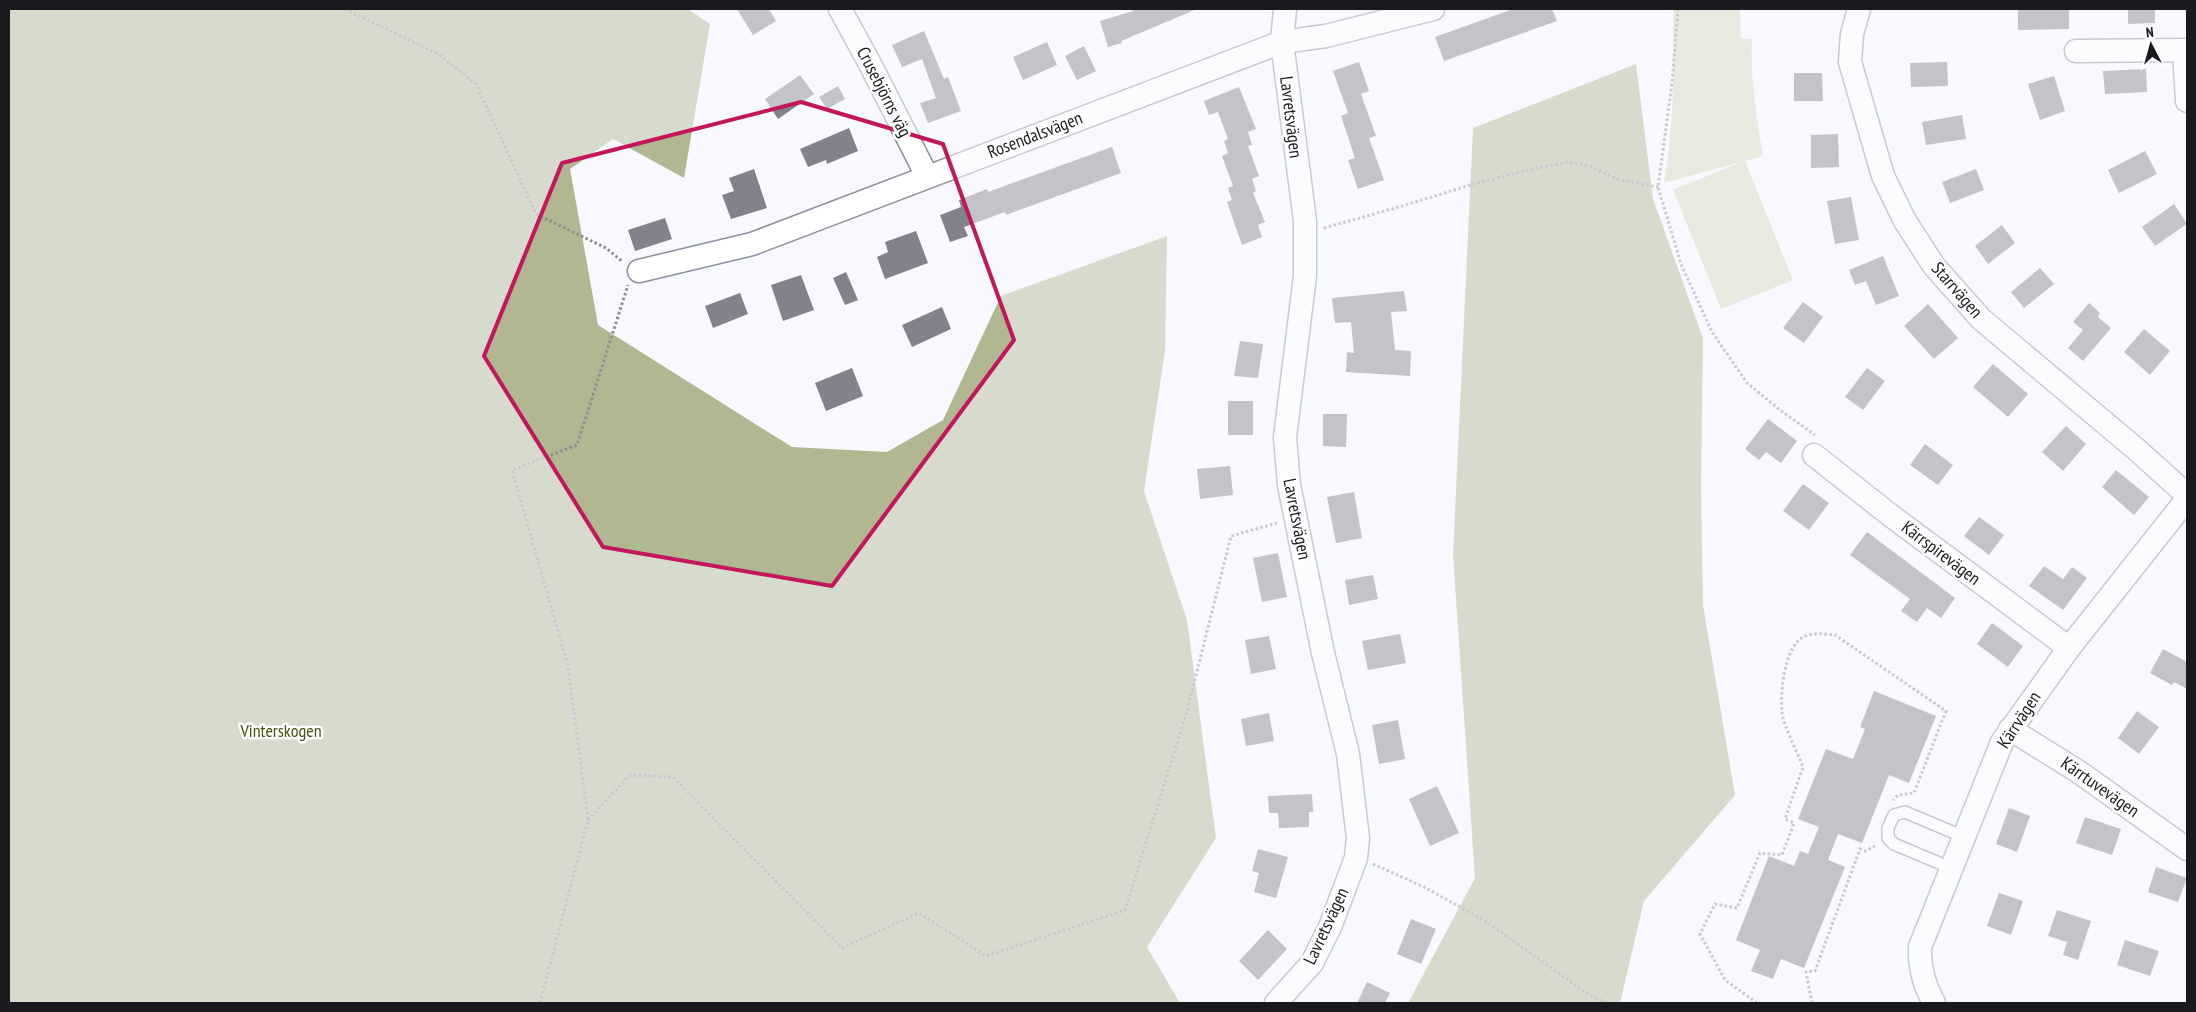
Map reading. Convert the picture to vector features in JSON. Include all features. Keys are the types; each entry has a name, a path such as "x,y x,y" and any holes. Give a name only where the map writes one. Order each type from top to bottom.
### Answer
{"street":[{"name":"Crusebjörns väg","path":"840,9 927,176"},
{"name":"Lavretsvägen","path":"1276,1003 1312,963 1330,927 1356,858 1358,838 1348,754 1323,653 1289,485 1285,437 1305,276 1305,221 1282,42 1285,9"},
{"name":"Rosendalsvägen","path":"636,271 752,244 1282,42 1326,36 1433,9"},
{"name":"Starrvägen","path":"1859,9 1852,34 1850,62 1882,176 1905,221 1934,266 1981,319 2136,449 2187,495"},
{"path":"2076,51 2184,50 2187,101"},
{"name":"Kärrspirevägen","path":"1814,456 2069,648"},
{"name":"Kärrvägen","path":"1934,1003 1924,983 1919,963 1920,947 2002,742 2069,648 2187,499"},
{"name":"Kärrtuvevägen","path":"2010,729 2079,772 2187,849"}],"lane":[{"path":"1951,868 1894,844 1888,838 1888,828 1894,815 1905,812 1964,837"}],"path":[{"path":"345,9 438,54 476,84 536,214 606,248 636,271 576,445 512,470 568,666 588,820 540,1003"},
{"path":"1678,9 1672,83 1658,187 1681,264 1712,332 1747,383 1780,410 1826,442 1814,456"},
{"path":"1304,233 1477,183 1569,162 1592,168 1617,178 1658,187"},
{"path":"588,820 630,775 673,777 842,948 919,913 986,956 1125,910 1187,710 1231,536 1296,517"},
{"path":"1758,1003 1725,980 1700,934 1715,904 1737,908 1760,853 1782,855 1794,823 1785,819 1803,767 1782,713 1784,680 1788,658 1799,640 1816,633 1835,635 1946,711 1914,793 1898,795 1891,806"},
{"path":"1812,1003 1806,972 1815,971 1860,849 1865,851 1875,846 1878,838"},
{"path":"1875,846 1884,850"},
{"path":"1356,858 1424,886 1485,921 1588,994 1606,1003"}],"highlighted area":[{"path":"801,102 943,144 1014,340 832,586 603,547 484,356 562,163"}],"green space":[{"name":"Vinterskogen","path":"9,9 688,9 710,24 684,178 613,139 570,169 598,325 792,447 887,452 943,420 1001,296 1167,236 1165,351 1144,491 1187,620 1216,838 1147,947 1180,1003 9,1003"},
{"path":"1673,9 1740,9 1741,38 1752,39 1753,83 1763,156 1745,161 1793,280 1721,309 1673,190 1741,162 1664,183 1672,118"},
{"path":"1636,64 1653,199 1703,338 1701,487 1703,605 1735,795 1644,901 1620,1003 1408,1003 1475,878 1453,555 1473,128"}],"building":[{"path":"737,9 769,9 776,21 753,35"},
{"path":"1132,9 1197,9 1121,41 1122,43 1108,47 1100,21 1133,11"},
{"path":"1513,9 1552,9 1557,21 1444,61 1435,37"},
{"path":"2018,9 2069,9 2069,29 2018,30"},
{"path":"2128,9 2155,9 2155,23 2128,24"},
{"path":"924,31 944,79 948,77 961,111 928,123 920,103 936,98 922,59 902,67 892,45"},
{"path":"1047,42 1057,65 1023,80 1013,57"},
{"path":"1084,46 1096,71 1077,80 1065,56"},
{"path":"1359,62 1369,91 1361,94 1376,136 1369,138 1384,180 1358,189 1348,160 1355,158 1341,116 1348,113 1333,71"},
{"path":"1947,62 1948,86 1911,87 1910,63"},
{"path":"2146,69 2147,92 2105,94 2103,71"},
{"path":"1794,73 1822,73 1823,101 1794,101"},
{"path":"800,75 814,94 778,119 765,99"},
{"path":"2054,76 2065,111 2040,120 2028,84"},
{"path":"838,86 845,99 827,109 819,97"},
{"path":"1239,87 1256,129 1248,132 1252,145 1248,146 1259,176 1252,179 1256,191 1253,193 1265,222 1258,225 1262,237 1242,245 1227,202 1232,200 1228,188 1233,186 1222,156 1228,153 1224,141 1228,139 1218,112 1209,115 1204,101"},
{"path":"1962,115 1966,139 1926,145 1922,122"},
{"path":"849,128 858,151 827,164 826,160 808,167 800,149"},
{"path":"1838,134 1839,167 1811,168 1811,135"},
{"path":"1112,147 1121,173 1006,215 1005,212 964,227 968,236 950,242 940,215 961,207 959,200 987,189 988,192"},
{"path":"2145,151 2157,174 2119,193 2108,170"},
{"path":"754,169 767,208 731,219 722,195 734,191 729,178"},
{"path":"1976,169 1984,190 1950,203 1942,182"},
{"path":"1851,197 1859,240 1835,244 1827,201"},
{"path":"2174,204 2187,224 2155,246 2142,227"},
{"path":"665,218 672,239 635,251 628,230"},
{"path":"2002,225 2015,243 1988,264 1975,246"},
{"path":"916,231 928,263 885,279 877,257 888,252 885,242"},
{"path":"1883,256 1899,296 1876,305 1866,281 1855,285 1849,270"},
{"path":"2040,268 2054,284 2024,308 2011,292"},
{"path":"846,272 858,300 845,305 833,278"},
{"path":"801,275 814,310 783,321 771,285"},
{"path":"1404,291 1407,311 1391,312 1395,350 1411,351 1410,376 1346,372 1347,352 1354,353 1351,322 1335,323 1332,298"},
{"path":"740,293 748,314 713,328 705,306"},
{"path":"1803,302 1823,317 1804,343 1783,328"},
{"path":"2089,303 2100,313 2098,317 2111,328 2083,361 2068,348 2083,330 2073,322"},
{"path":"1928,304 1958,338 1934,359 1904,326"},
{"path":"942,307 951,329 912,347 902,325"},
{"path":"2144,329 2170,351 2150,375 2124,352"},
{"path":"1240,341 1263,344 1258,378 1234,376"},
{"path":"1993,364 2028,394 2008,417 1973,387"},
{"path":"852,368 863,396 826,411 815,383"},
{"path":"1867,368 1885,381 1863,410 1845,397"},
{"path":"1228,401 1253,401 1253,435 1228,435"},
{"path":"1323,414 1347,414 1346,447 1323,446"},
{"path":"1768,419 1797,441 1781,463 1766,452 1759,460 1745,449"},
{"path":"2066,426 2086,444 2063,471 2042,452"},
{"path":"1925,444 1953,465 1938,485 1910,465"},
{"path":"1230,466 1233,495 1200,499 1197,469"},
{"path":"2116,470 2149,497 2134,515 2102,487"},
{"path":"1803,484 1829,503 1809,530 1783,511"},
{"path":"1354,492 1362,538 1336,543 1327,497"},
{"path":"1979,517 2004,535 1989,555 1964,536"},
{"path":"1867,532 1955,598 1941,618 1927,608 1917,622 1901,611 1910,599 1850,555"},
{"path":"1278,553 1287,597 1262,602 1253,558"},
{"path":"2044,566 2063,579 2072,567 2087,578 2063,610 2029,586"},
{"path":"1373,575 1378,599 1349,605 1345,580"},
{"path":"1992,623 2023,646 2008,667 1977,644"},
{"path":"1400,634 1406,663 1368,670 1362,641"},
{"path":"1269,636 1276,669 1251,674 1245,640"},
{"path":"2163,649 2187,662 2187,689 2174,682 2172,685 2150,673"},
{"path":"1874,691 1936,716 1909,783 1889,775 1862,843 1838,834 1828,860 1845,867 1804,968 1781,959 1773,979 1751,971 1760,950 1736,940 1769,856 1794,866 1800,851 1808,854 1819,827 1798,819 1826,749 1853,759 1865,729 1860,727"},
{"path":"2137,711 2159,727 2139,754 2118,738"},
{"path":"1269,713 1274,741 1246,746 1241,719"},
{"path":"1398,720 1405,759 1379,764 1372,725"},
{"path":"1437,786 1459,833 1430,846 1409,799"},
{"path":"1312,794 1313,812 1309,812 1309,827 1279,828 1278,813 1269,813 1268,796"},
{"path":"2009,808 2030,816 2017,852 1996,844"},
{"path":"2085,817 2121,829 2112,855 2076,843"},
{"path":"1258,849 1288,857 1276,898 1254,892 1259,873 1252,871"},
{"path":"2156,867 2187,878 2178,902 2148,892"},
{"path":"1999,893 2023,901 2011,935 1987,926"},
{"path":"2057,910 2091,921 2078,960 2063,955 2067,942 2048,936"},
{"path":"1411,919 1436,929 1421,964 1397,954"},
{"path":"1268,930 1287,949 1258,980 1239,961"},
{"path":"2125,940 2159,951 2150,976 2117,965"},
{"path":"1367,982 1390,993 1385,1003 1357,1003"}]}
